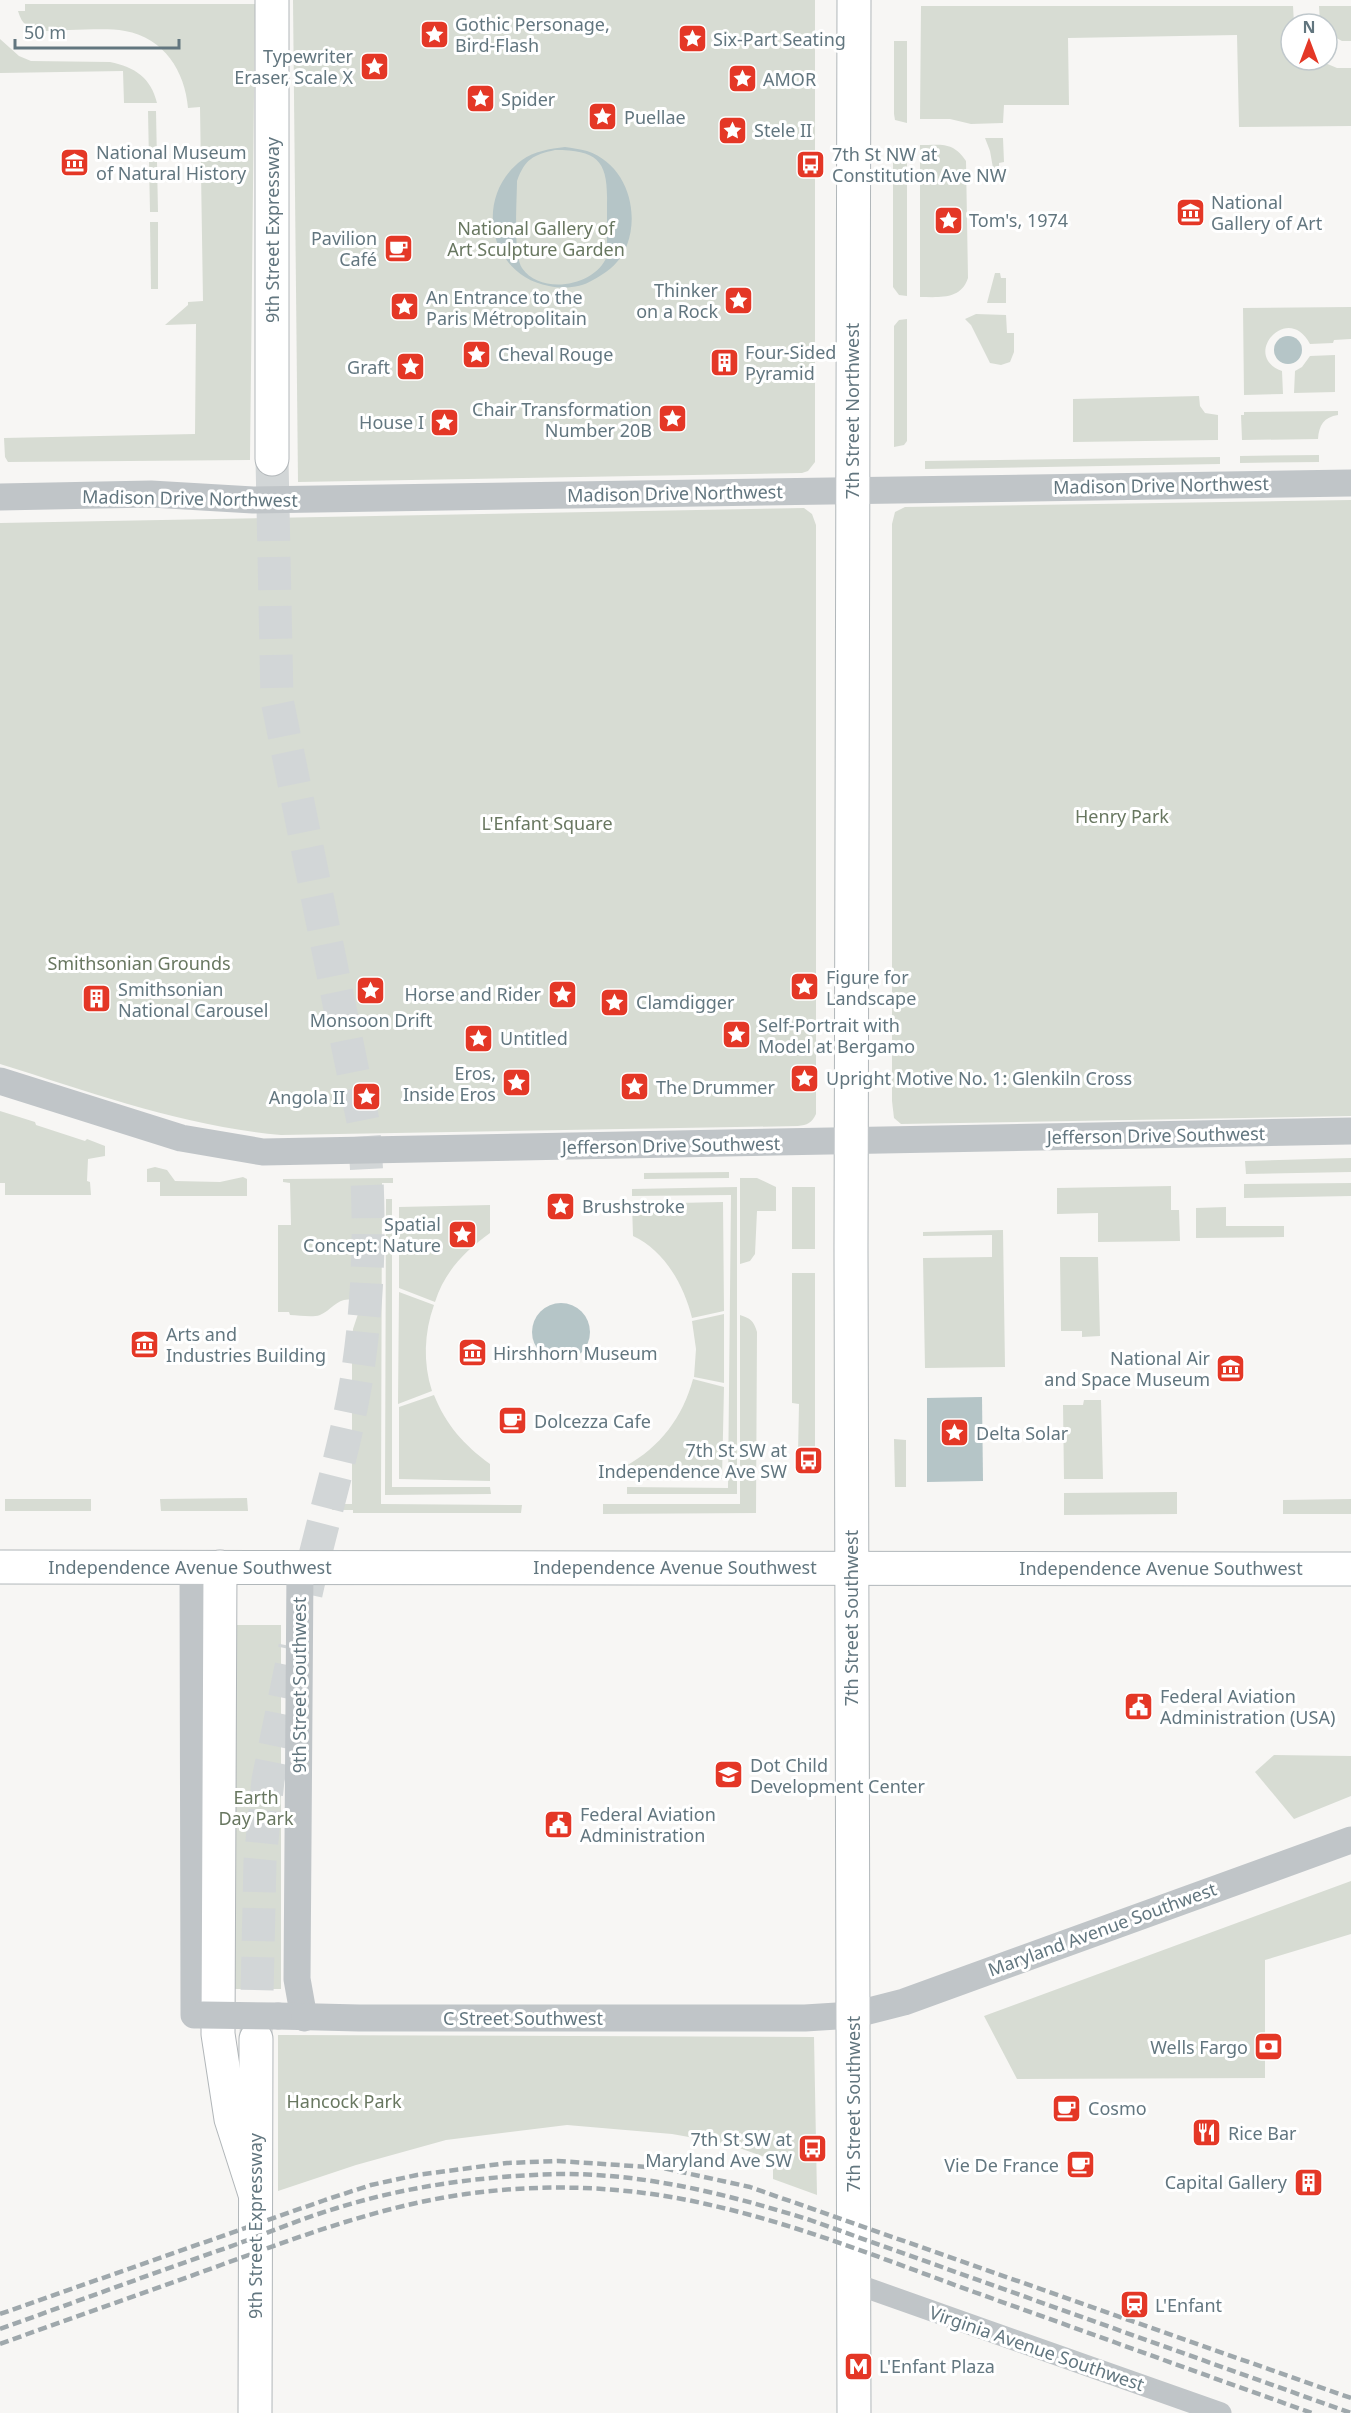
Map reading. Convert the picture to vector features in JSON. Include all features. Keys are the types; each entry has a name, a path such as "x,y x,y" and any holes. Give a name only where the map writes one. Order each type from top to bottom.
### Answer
{"main road":[{"name":"9th Street Expressway","path":"272,0 272,459"},
{"name":"7th Street Northwest","path":"852,822 854,0"},
{"name":"7th Street Southwest","path":"852,822 851,1567 854,2413"},
{"name":"Independence Avenue Southwest","path":"0,1567 1351,1569"},
{"path":"206,1567 218,2034 231,2119 255,2194"},
{"name":"9th Street Expressway","path":"255,2413 256,2039"}],"street":[{"name":"Madison Drive Northwest","path":"0,497 151,494 253,501 1351,483"},
{"name":"Jefferson Drive Southwest","path":"0,1081 181,1138 264,1152 1351,1131"},
{"name":"C Street Southwest","path":"206,1567 198,2015 813,2018 853,2015"},
{"name":"9th Street Southwest","path":"291,2017 297,1979 300,1567"},
{"name":"Maryland Avenue Southwest","path":"853,2015 904,2002 1351,1840"},
{"name":"Virginia Avenue Southwest","path":"853,2283 1221,2413"}],"green space":[{"name":"National Gallery of Art Sculpture Garden","path":"293,0 815,0 815,462 808,471 802,473 298,482"},
{"path":"25,4 255,4 250,460 8,462 5,457 4,438 195,434 196,324 165,325 188,305 188,302 203,301 200,107 188,108 186,94 177,69 170,58 151,41 139,35 118,30 37,30 26,25 20,18 18,11 25,11"},
{"path":"921,6 1293,6 1293,12 1279,12 1279,72 1339,72 1339,68 1351,68 1351,126 1239,127 1237,35 1068,38 1069,105 1004,105 1003,123 971,124 950,119 920,119"},
{"path":"1319,6 1351,6 1351,41 1339,39 1339,12 1319,12"},
{"path":"0,39 19,56 31,61 110,62 127,67 146,80 157,103 124,103 123,71 0,73"},
{"path":"894,41 907,41 907,123 895,120 894,114"},
{"path":"148,111 156,111 158,212 150,212"},
{"path":"985,138 1003,138 1004,162 999,163 999,168 993,168"},
{"path":"920,145 951,147 966,161 968,278 960,290 948,296 920,297"},
{"path":"907,146 907,296 899,295 893,287 893,154 896,149"},
{"path":"150,222 158,222 158,289 151,289"},
{"path":"995,273 1000,273 1001,278 1006,278 1006,303 987,303"},
{"path":"1351,307 1351,339 1310,344 1301,332 1290,328 1280,330 1272,336 1267,345 1266,354 1270,364 1282,371 1283,394 1244,395 1243,308"},
{"path":"976,314 1006,315 1007,333 1014,333 1014,352 1010,362 1001,365 990,363 971,325 965,319"},
{"path":"907,319 907,441 904,445 894,447 894,326 899,320"},
{"path":"1335,355 1335,392 1294,393 1295,371 1302,367 1310,356"},
{"path":"1199,396 1200,406 1205,413 1218,415 1218,440 1073,442 1073,399"},
{"path":"1338,411 1338,415 1323,422 1318,439 1242,440 1241,415 1244,415 1244,412"},
{"path":"1319,455 1319,462 1240,463 1240,456"},
{"path":"1220,457 1220,464 925,469 925,461"},
{"name":"Henry Park","path":"1351,500 1351,1116 901,1124 894,1118 892,1101 892,524 895,512 905,507"},
{"name":"L'Enfant Square","path":"804,508 812,514 816,525 816,1114 809,1123 798,1126 281,1135 244,1131 173,1116 0,1064 0,523"},
{"path":"0,1111 35,1122 36,1125 105,1146 105,1156 88,1159 87,1181 90,1182 91,1195 5,1195 5,1183 0,1183"},
{"path":"1351,1158 1351,1172 1246,1174 1245,1161"},
{"path":"155,1167 167,1170 175,1181 220,1182 243,1177 247,1179 247,1196 160,1196 160,1182 147,1182 147,1169"},
{"path":"729,1172 729,1178 644,1179 644,1173"},
{"path":"393,1178 393,1183 382,1183 381,1504 522,1505 521,1513 353,1513 353,1510 332,1510 335,1504 352,1504 352,1351 353,1329 359,1311 352,1300 343,1300 317,1316 278,1312 278,1225 291,1225 290,1183 283,1182 283,1179"},
{"path":"740,1178 757,1178 776,1187 776,1211 757,1211 755,1254 750,1261 740,1264"},
{"path":"1351,1183 1351,1196 1244,1198 1244,1184"},
{"path":"1171,1186 1171,1210 1179,1210 1180,1241 1098,1242 1098,1213 1057,1214 1057,1188"},
{"path":"737,1187 737,1494 627,1494 627,1487 728,1488 731,1195 632,1196 632,1189"},
{"path":"792,1187 815,1187 815,1249 792,1249"},
{"path":"386,1199 392,1199 392,1487 490,1487 491,1494 385,1495"},
{"path":"723,1202 724,1311 692,1318 684,1293 671,1270 654,1250 633,1236 632,1204"},
{"path":"490,1205 490,1233 457,1263 444,1281 435,1302 399,1288 399,1207"},
{"path":"1226,1207 1226,1226 1284,1226 1284,1237 1196,1238 1196,1208"},
{"path":"1003,1230 1005,1367 925,1368 923,1258 992,1257 992,1235 923,1236 923,1232"},
{"path":"1060,1257 1098,1257 1100,1336 1082,1337 1082,1331 1061,1331"},
{"path":"792,1273 815,1273 815,1452 798,1453 799,1404 792,1403"},
{"path":"399,1292 434,1305 428,1326 426,1348 427,1370 432,1391 398,1404"},
{"path":"724,1314 724,1383 694,1377 696,1349 692,1321"},
{"path":"740,1315 751,1320 757,1332 756,1513 603,1514 603,1504 740,1504"},
{"path":"693,1379 724,1387 722,1479 627,1480 626,1466 649,1450 668,1430 683,1406"},
{"path":"434,1395 444,1416 457,1434 490,1464 490,1481 399,1479 399,1407"},
{"path":"1084,1400 1101,1400 1103,1479 1064,1479 1063,1405 1083,1405"},
{"path":"894,1439 906,1440 906,1487 895,1487"},
{"path":"1177,1492 1177,1514 1064,1515 1064,1493"},
{"path":"247,1498 248,1511 161,1511 160,1499"},
{"path":"5,1499 91,1499 91,1511 5,1511"},
{"path":"1351,1499 1351,1514 1283,1514 1283,1500"},
{"name":"Earth Day Park","path":"230,1625 281,1625 281,1989 230,1989"},
{"path":"1274,1755 1351,1756 1351,1796 1294,1819 1255,1772"},
{"path":"1351,1881 1351,1934 1265,1960 1265,2078 1017,2079 984,2016"},
{"name":"Hancock Park","path":"278,2035 814,2037 817,2195 773,2179 773,2160 728,2144 672,2134 567,2125 446,2140 356,2165 278,2191"}],"shaded area":[{"path":"565,147 587,151 612,166 626,190 632,217 627,245 618,261 604,274 588,283 566,288 549,286 528,279 512,267 501,251 494,232 493,213 497,193 507,175 522,160 537,152","holes":["555,150 591,156 602,168 607,189 607,256 592,274 568,284 554,284 531,277 519,261 516,240 517,181 523,168 535,156"]},
{"path":"1288,336 1298,340 1302,350 1298,360 1288,364 1278,360 1274,350 1278,340"},
{"path":"561,1303 572,1305 585,1316 590,1332 588,1343 577,1356 561,1361 550,1359 537,1348 532,1332 534,1321 545,1308"},
{"path":"982,1397 983,1481 927,1482 927,1398"}],"tunnel":[{"path":"272,459 277,700 363,1121 368,1217 365,1312 357,1376 346,1431 306,1594"},
{"path":"256,2039 260,1861 268,1780 295,1647"}],"railway":[{"path":"0,2314 371,2185 417,2175 507,2163 558,2161 663,2168 750,2187 1351,2398"},
{"path":"0,2329 309,2217 364,2200 418,2188 529,2175 622,2177 716,2194 810,2220 1351,2413"},
{"path":"0,2344 281,2243 372,2214 466,2194 526,2188 586,2188 677,2198 740,2212 808,2232 1312,2413"}],"place":[{"name":"Gothic Personage, Bird-Flash","path":"434,34"},
{"name":"Six-Part Seating","path":"692,39"},
{"name":"Typewriter Eraser, Scale X","path":"374,66"},
{"name":"AMOR","path":"742,79"},
{"name":"Spider","path":"480,99"},
{"name":"Puellae","path":"603,117"},
{"name":"Stele II","path":"733,130"},
{"name":"National Museum of Natural History","path":"75,162"},
{"name":"7th St NW at Constitution Ave NW","path":"811,164"},
{"name":"National Gallery of Art","path":"1190,212"},
{"name":"Tom's, 1974","path":"948,220"},
{"name":"Pavilion Café","path":"398,248"},
{"name":"Thinker on a Rock","path":"739,300"},
{"name":"An Entrance to the Paris Métropolitain","path":"405,307"},
{"name":"Cheval Rouge","path":"477,354"},
{"name":"Four-Sided Pyramid","path":"724,362"},
{"name":"Graft","path":"411,367"},
{"name":"Chair Transformation Number 20B","path":"673,419"},
{"name":"House I","path":"445,422"},
{"name":"Figure for Landscape","path":"805,987"},
{"name":"Monsoon Drift","path":"371,991"},
{"name":"Horse and Rider","path":"562,994"},
{"name":"Smithsonian National Carousel","path":"97,999"},
{"name":"Clamdigger","path":"615,1002"},
{"name":"Self-Portrait with Model at Bergamo","path":"737,1035"},
{"name":"Untitled","path":"479,1038"},
{"name":"Upright Motive No. 1: Glenkiln Cross","path":"805,1078"},
{"name":"Eros, Inside Eros","path":"517,1083"},
{"name":"The Drummer","path":"635,1087"},
{"name":"Angola II","path":"366,1097"},
{"name":"Brushstroke","path":"561,1206"},
{"name":"Spatial Concept: Nature","path":"462,1234"},
{"name":"Arts and Industries Building","path":"145,1344"},
{"name":"Hirshhorn Museum","path":"472,1353"},
{"name":"National Air and Space Museum","path":"1231,1368"},
{"name":"Dolcezza Cafe","path":"513,1421"},
{"name":"Delta Solar","path":"955,1433"},
{"name":"7th St SW at Independence Ave SW","path":"808,1460"},
{"name":"Federal Aviation Administration (USA)","path":"1139,1706"},
{"name":"Dot Child Development Center","path":"729,1775"},
{"name":"Federal Aviation Administration","path":"559,1824"},
{"name":"Wells Fargo","path":"1269,2047"},
{"name":"Cosmo","path":"1067,2108"},
{"name":"Rice Bar","path":"1207,2133"},
{"name":"7th St SW at Maryland Ave SW","path":"813,2149"},
{"name":"Vie De France","path":"1080,2165"},
{"name":"Capital Gallery","path":"1308,2182"},
{"name":"L'Enfant","path":"1134,2305"},
{"name":"L'Enfant Plaza","path":"858,2366"}],"park label":[{"name":"Smithsonian Grounds","path":"139,963"}]}
